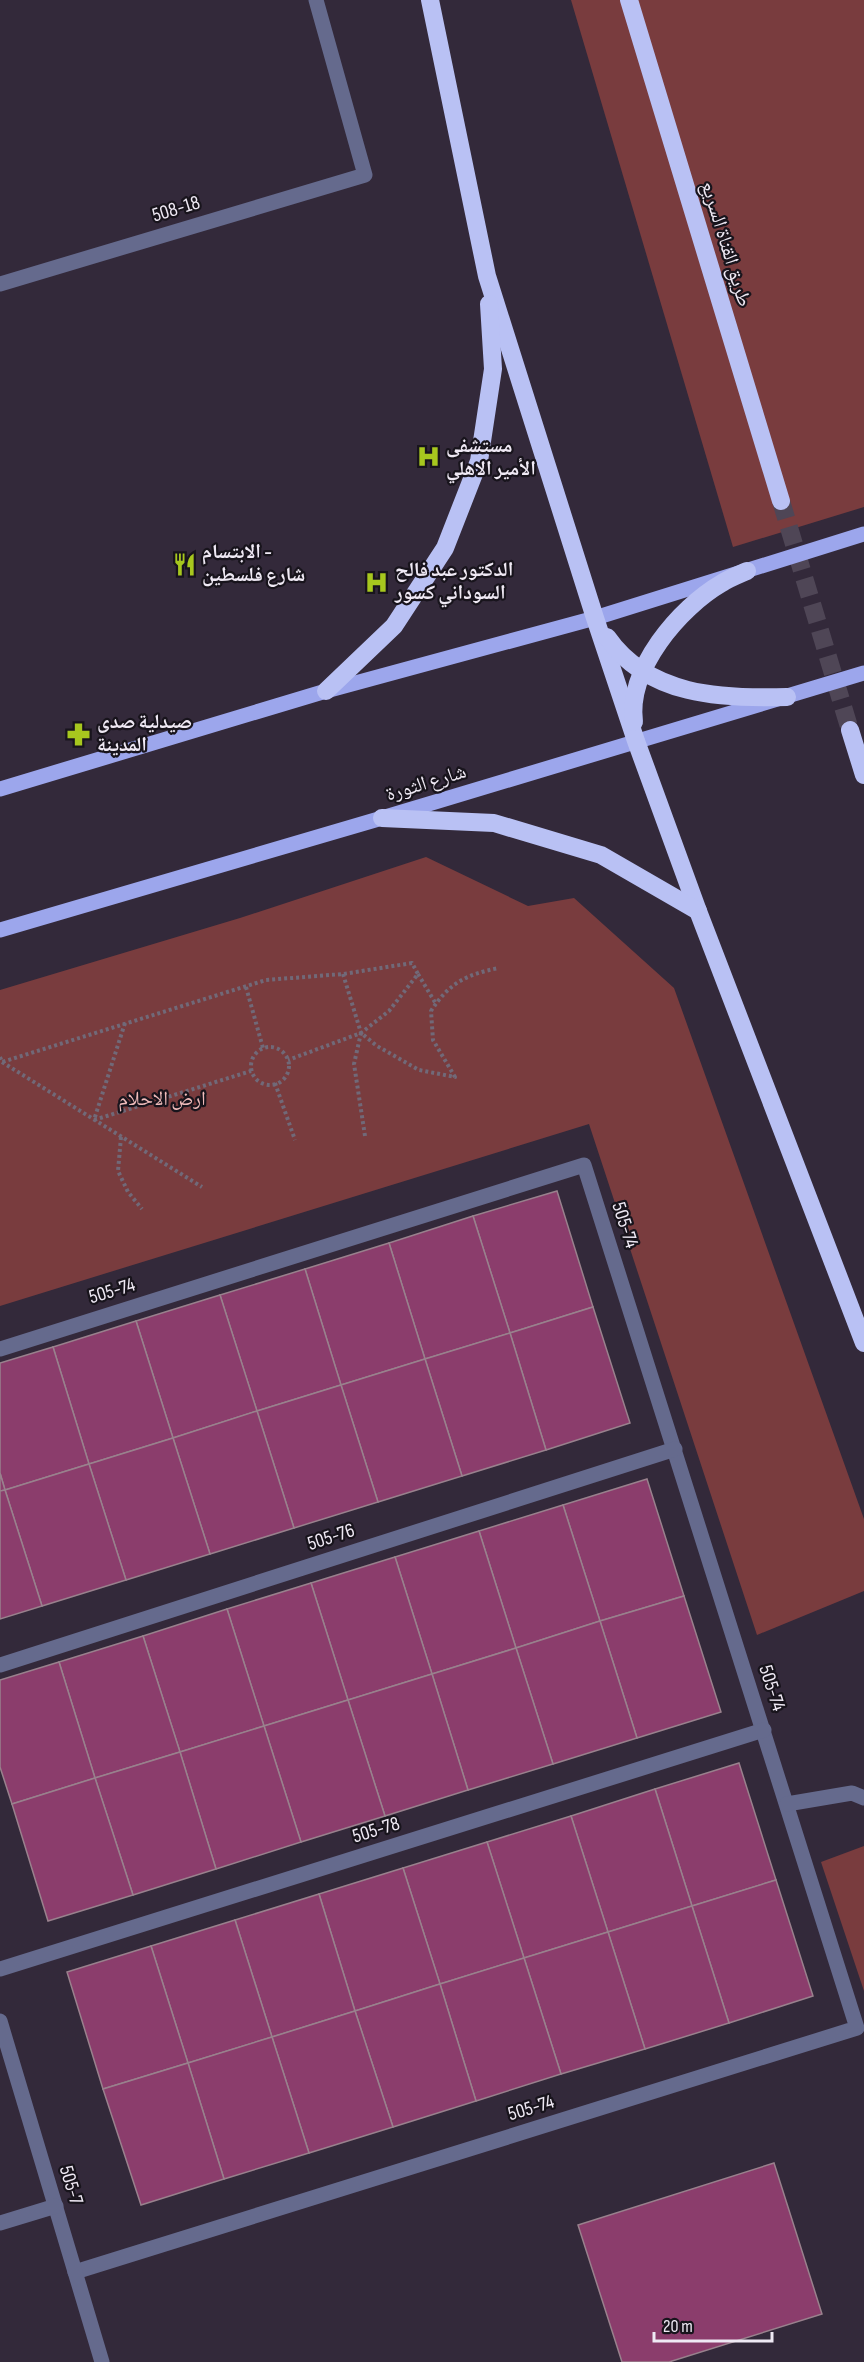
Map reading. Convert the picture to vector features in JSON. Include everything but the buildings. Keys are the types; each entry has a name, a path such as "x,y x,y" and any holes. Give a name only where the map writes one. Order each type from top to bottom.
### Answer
{"highway":[{"path":"430,0 487,276 595,618 636,741 698,911 864,1343"},
{"name":"طريق القناة السريع","path":"628,0 781,501"},
{"path":"326,691 394,626 450,537 479,461 494,369 487,276"},
{"path":"636,741 633,716 636,693 673,624 694,603 721,583 747,571"},
{"path":"595,618 622,658 647,671 703,693 737,698 787,697"},
{"path":"850,730 864,775"},
{"path":"382,818 494,823 601,855 698,911"}],"main road":[{"path":"0,789 326,691 629,608 864,534"},
{"name":"شارع الثورة","path":"0,930 864,673"}],"street":[{"name":"508-18","path":"0,284 364,175 316,0"},
{"name":"505-74","path":"0,1348 584,1165 857,2028 75,2272"},
{"name":"505-76","path":"0,1665 675,1449"},
{"name":"505-78","path":"0,1969 764,1730"},
{"path":"787,1804 852,1793 864,1798"},
{"name":"505-7","path":"0,2021 102,2362"},
{"path":"0,2223 56,2206"}],"path":[{"path":"3,1062 266,980 343,974 412,963 436,1004"},
{"path":"361,1033 377,1046 420,1070 455,1077 433,1040 430,1011 444,992 474,973 499,968"},
{"path":"343,974 361,1033 354,1064 365,1136"},
{"path":"288,1060 361,1033 388,1011 418,974"},
{"path":"246,987 263,1048"},
{"path":"94,1120 125,1023"},
{"path":"270,1046 282,1051 288,1060 288,1072 280,1082 268,1085 258,1081 251,1071 252,1059 263,1048 270,1046"},
{"path":"0,1057 3,1062 202,1187"},
{"path":"94,1120 251,1071"},
{"path":"275,1083 295,1140"},
{"path":"121,1137 118,1171 128,1192 142,1209"}],"green space":[{"path":"571,0 864,0 864,507 733,547"},
{"name":"ارض الاحلام","path":"426,857 528,906 574,898 674,988 864,1519 864,1591 757,1635 589,1124 0,1306 0,990 240,918"},
{"path":"864,1846 864,1991 821,1862"}],"tunnel":[{"path":"781,501 850,730"}],"place":[{"name":"مستشفى الأمير الاهلي","path":"428,457"},
{"name":"الابتسام - شارع فلسطين","path":"184,564"},
{"name":"الدكتور عبد فالح السوداني كسور","path":"377,582"},
{"name":"صيدلية صدى المدينة","path":"79,734"}]}
